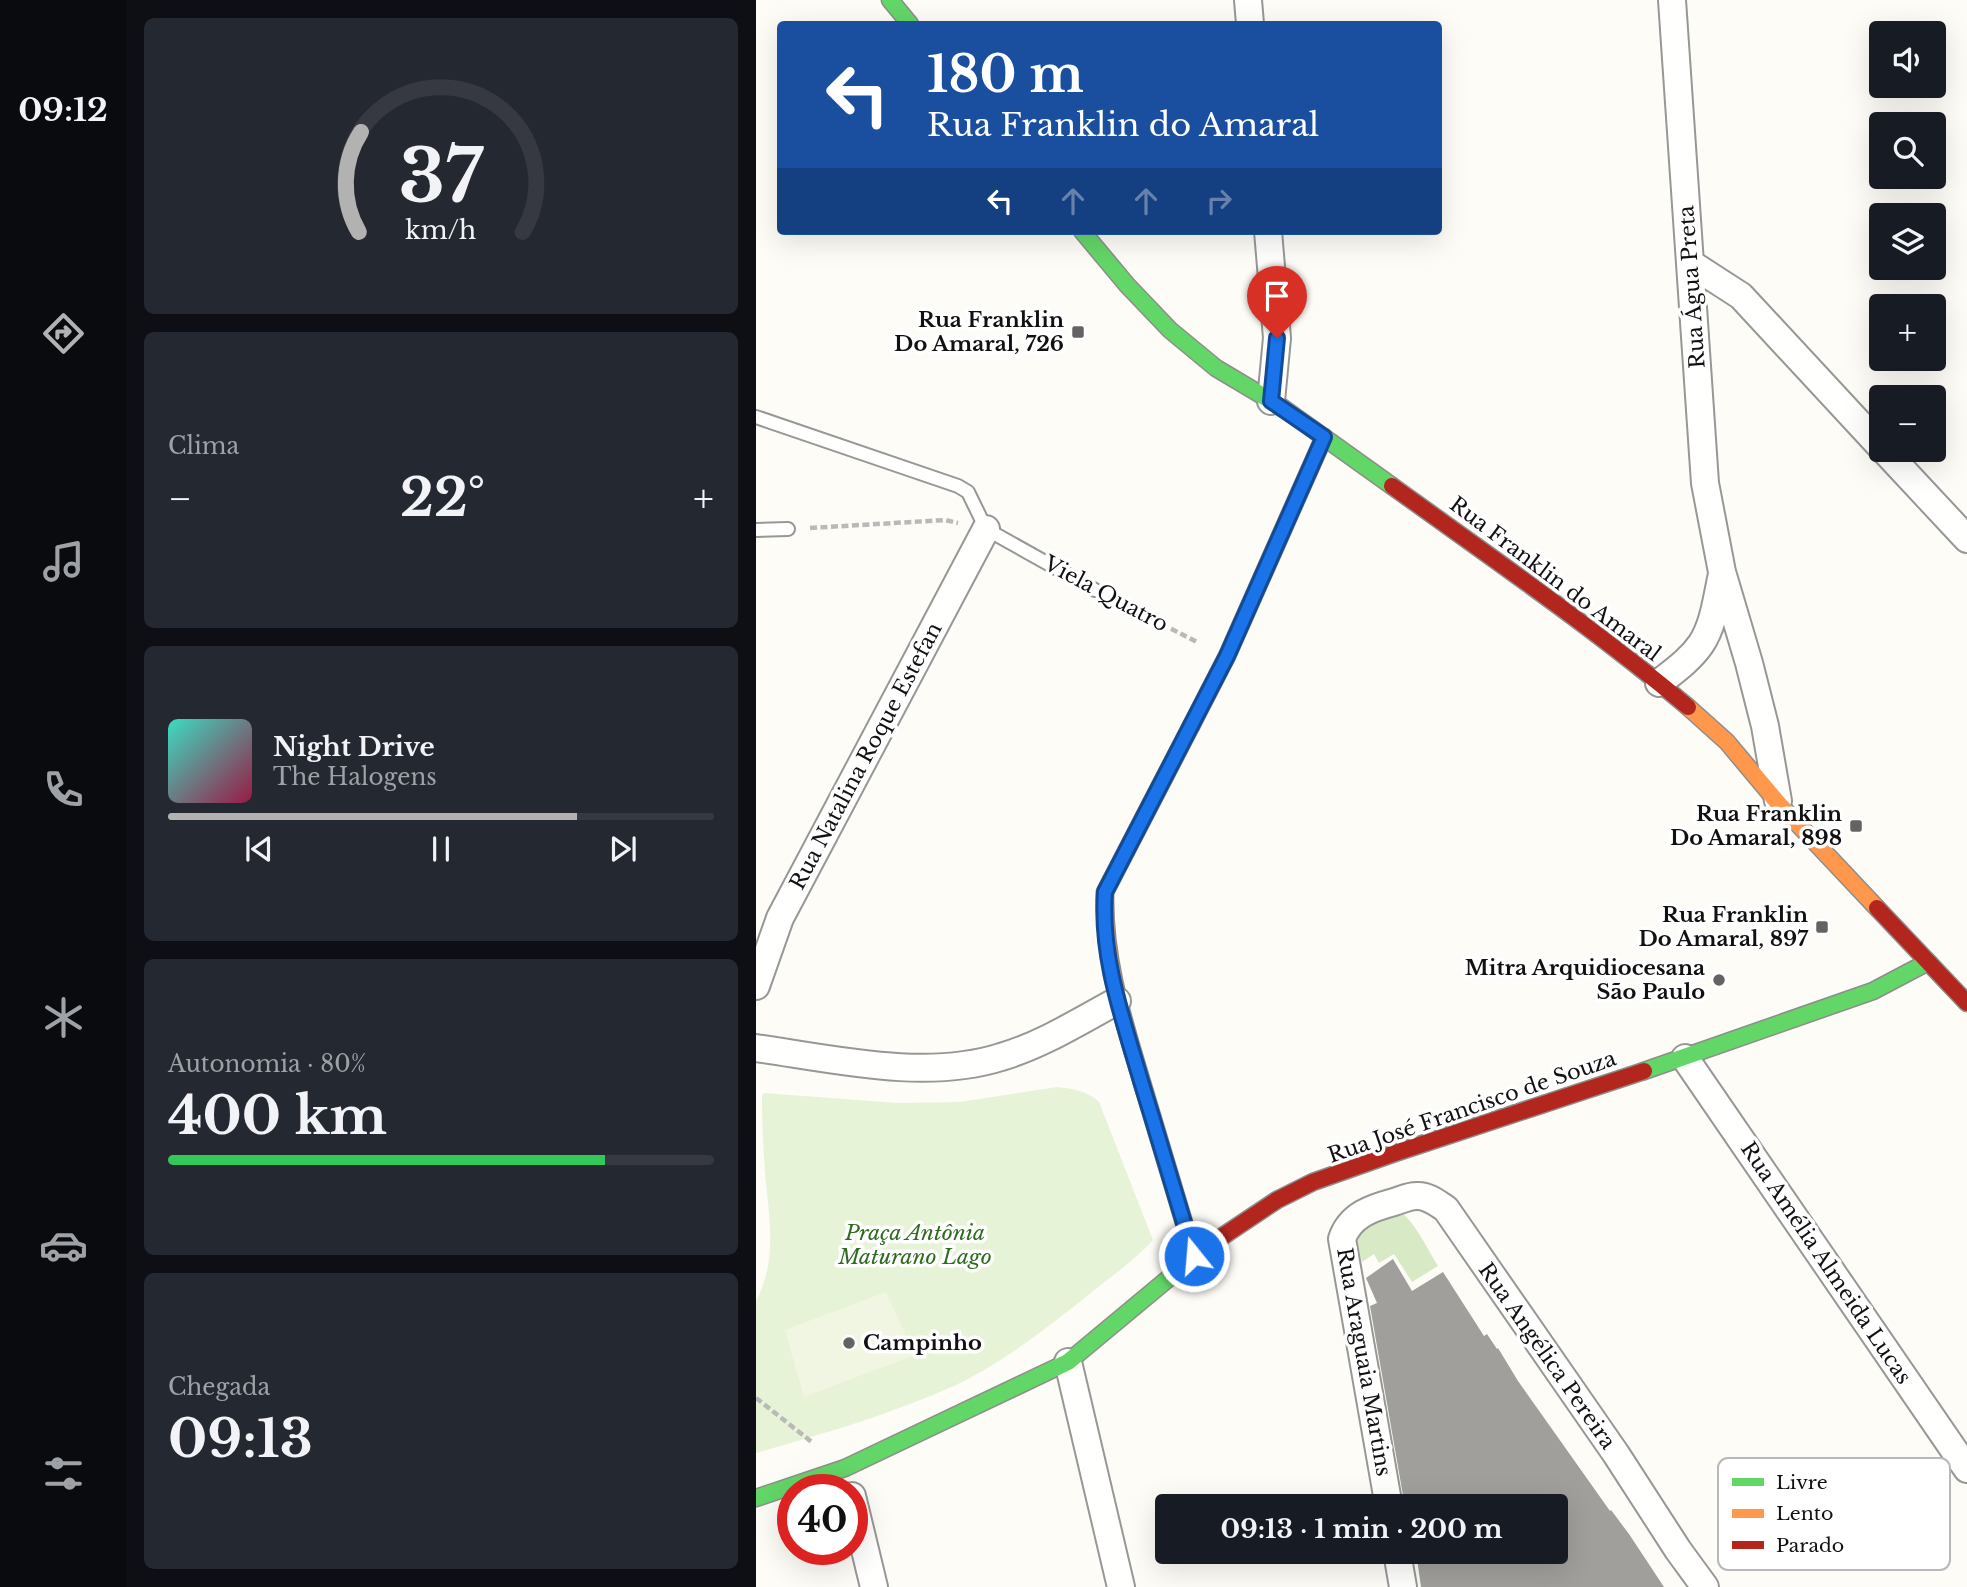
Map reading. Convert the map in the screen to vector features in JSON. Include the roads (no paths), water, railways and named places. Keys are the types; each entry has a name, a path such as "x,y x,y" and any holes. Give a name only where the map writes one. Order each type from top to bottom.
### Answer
{"street":[{"path":"890,0 908,21"},
{"path":"1248,0 1250,21"},
{"name":"Rua Água Preta","path":"1672,0 1705,483 1723,572 1765,726 1779,803"},
{"name":"Rua Franklin do Amaral","path":"1085,235 1127,285 1170,330 1216,368 1324,437 1541,593 1659,683 1727,742 1779,803 1967,1003"},
{"path":"1268,235 1277,338 1271,401"},
{"path":"1690,262 1741,296 1869,433"},
{"path":"1194,1256 1118,1001 1106,945 1103,918 1105,892 1227,656 1324,437"},
{"path":"1896,462 1967,539"},
{"name":"Rua Natalina Roque Estefan","path":"756,986 780,919 986,529"},
{"name":"Rua Água Preta","path":"1659,683 1690,657 1702,642 1710,624 1723,572"},
{"name":"Rua José Francisco de Souza","path":"1068,1362 1194,1256 1277,1200 1313,1182 1685,1058 1873,991 1928,962"},
{"path":"756,1048 903,1068 957,1067 1001,1058 1035,1044 1118,1001"},
{"name":"Rua Amélia Almeida Lucas","path":"1685,1058 1967,1469"},
{"name":"Rua Angélica Pereira","path":"1353,1220 1372,1208 1417,1196 1432,1199 1446,1209 1705,1587"},
{"name":"Rua Araguaia Martins","path":"1353,1220 1342,1238 1387,1494"},
{"path":"857,1474 1068,1362 1121,1587"},
{"path":"756,1498 777,1494"},
{"path":"868,1562 874,1587"},
{"path":"1399,1564 1403,1587"}],"lane":[{"path":"756,417 958,486 968,492 986,529"},
{"path":"756,530 788,529"},
{"name":"Viela Quatro","path":"986,529 1095,590"}],"place":[{"name":"Rua Franklin Do Amaral, 726","path":"1078,332"},
{"name":"Rua Franklin Do Amaral, 898","path":"1856,826"},
{"name":"Rua Franklin Do Amaral, 897","path":"1822,927"},
{"name":"Mitra Arquidiocesana São Paulo","path":"1719,980"},
{"name":"Campinho","path":"849,1343"}],"park label":[{"name":"Praça Antônia Maturano Lago","path":"915,1245"}]}
